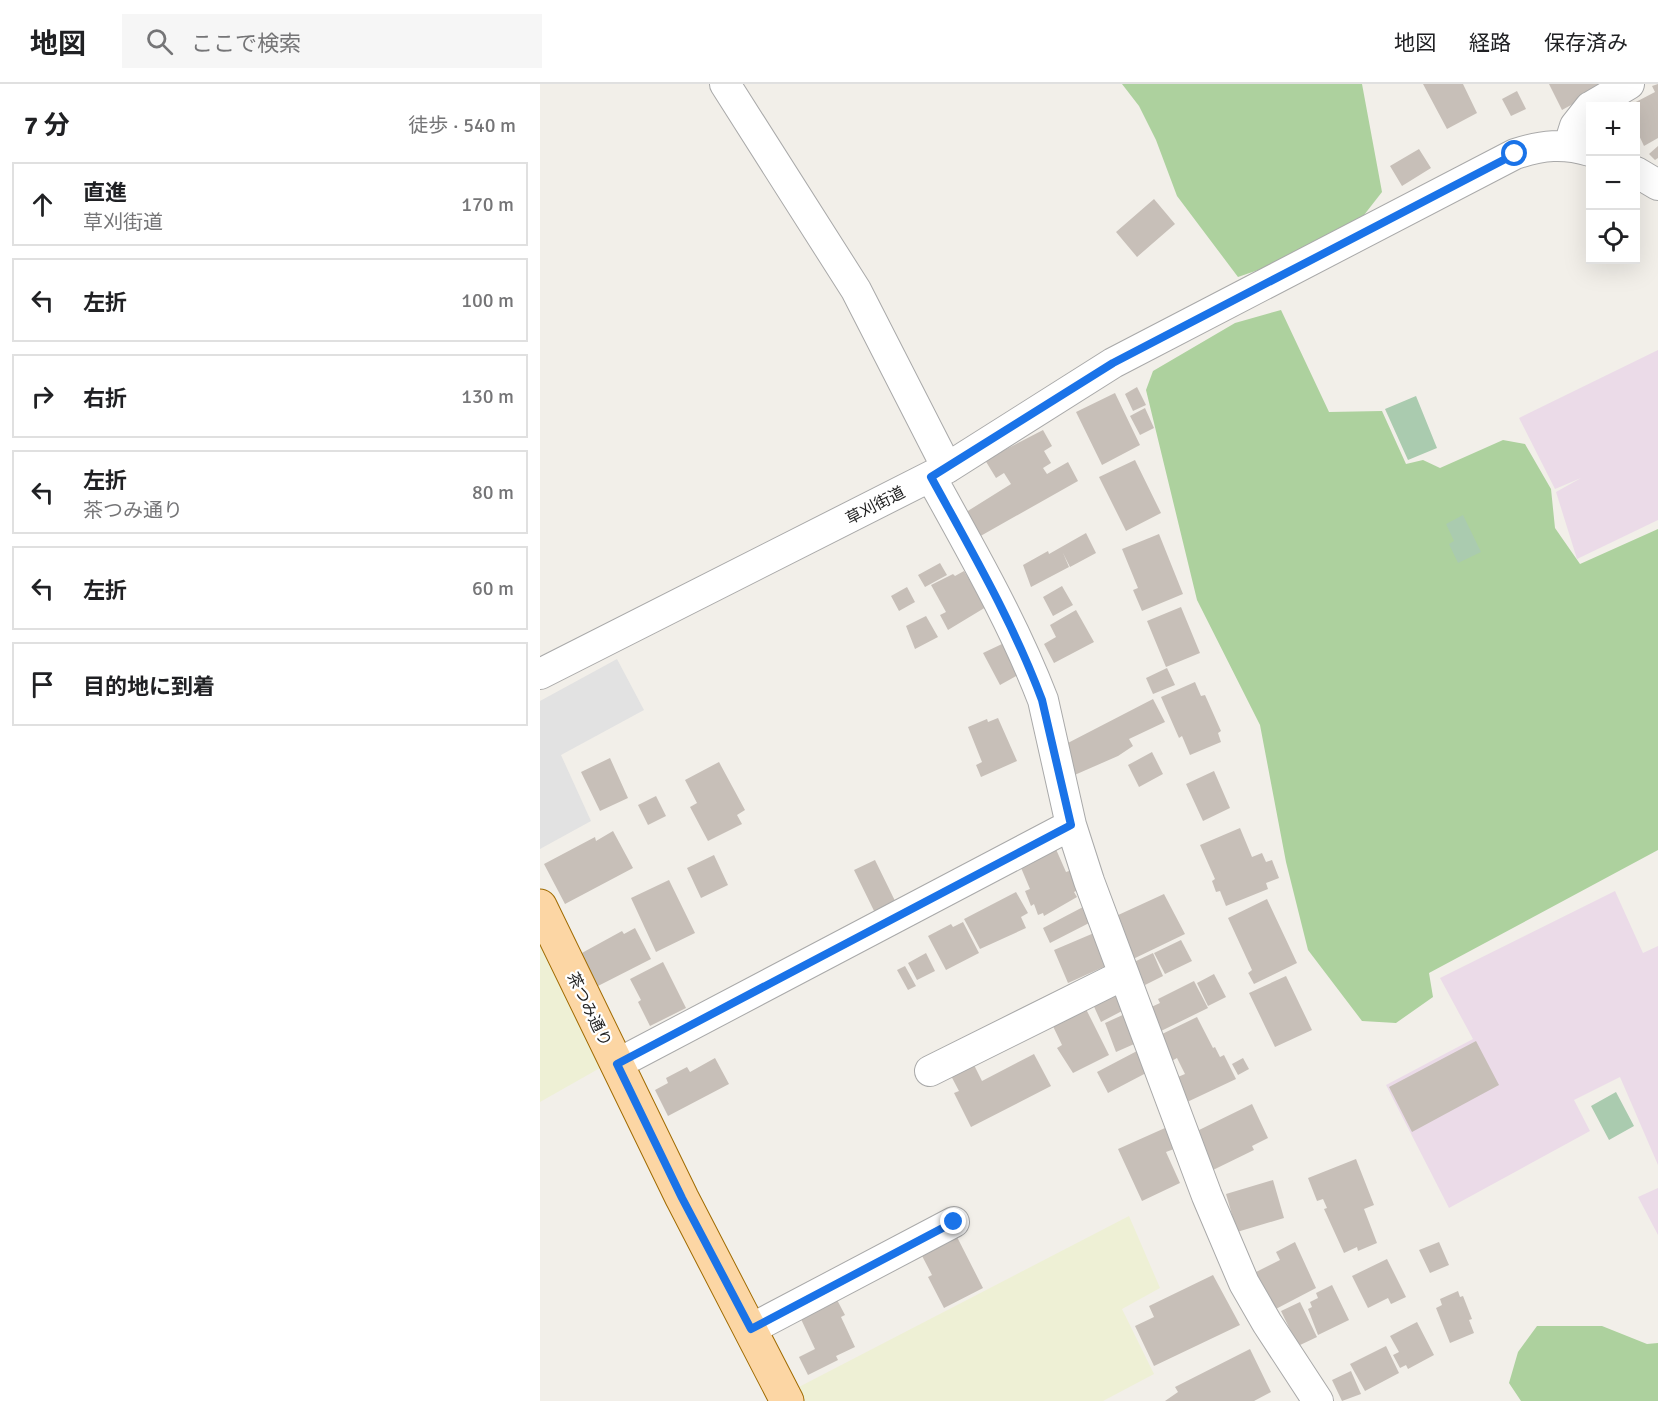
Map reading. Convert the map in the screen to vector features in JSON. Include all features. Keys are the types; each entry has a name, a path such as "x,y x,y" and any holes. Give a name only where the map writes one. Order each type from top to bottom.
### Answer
{"main road":[{"name":"茶つみ通り","path":"540,906 682,1198 787,1401"}],"street":[{"path":"724,84 856,290 1010,623 1042,700 1071,825 1199,1175 1244,1283 1318,1401"},
{"path":"1599,102 1629,84"},
{"path":"1580,148 1575,126 1586,113"},
{"name":"草刈街道","path":"540,674 939,473 1134,352 1515,154 1542,146 1580,148"},
{"path":"1640,175 1658,185"},
{"path":"617,1064 1071,825"},
{"path":"930,1071 1124,975"},
{"path":"751,1329 954,1222"}],"shaded area":[{"path":"1658,350 1658,520 1577,559 1556,492 1581,478 1555,489 1519,418"},
{"path":"617,659 644,710 561,755 591,821 540,849 540,701"},
{"path":"1615,891 1643,953 1658,946 1658,1165 1620,1077 1574,1100 1590,1131 1449,1208 1386,1085 1473,1039 1440,978"},
{"path":"1658,1188 1658,1235 1638,1197"}],"green space":[{"path":"1122,84 1362,84 1382,192 1357,224 1301,255 1238,277 1177,196 1156,140 1139,106"},
{"path":"1281,310 1329,412 1382,411 1406,464 1423,460 1440,468 1503,440 1525,444 1551,489 1555,528 1580,564 1658,529 1658,850 1429,973 1433,997 1396,1023 1362,1021 1308,950 1286,862 1260,725 1197,600 1146,390 1153,371 1235,323"},
{"path":"1416,396 1437,448 1408,460 1385,409"},
{"path":"1463,515 1481,552 1458,563 1449,544 1454,541 1446,524"},
{"path":"542,943 600,1068 540,1102 540,944"},
{"path":"1616,1092 1634,1126 1609,1140 1591,1106"},
{"path":"1129,1216 1160,1288 1122,1309 1154,1374 1103,1401 801,1401 795,1389"},
{"path":"1537,1326 1602,1326 1647,1344 1658,1343 1658,1401 1521,1401 1509,1383 1518,1352"}],"building":[{"path":"1423,84 1463,84 1477,113 1447,129"},
{"path":"1549,84 1603,84 1604,87 1562,110"},
{"path":"1658,84 1658,138 1644,146 1640,138 1640,102 1636,102 1655,92 1652,86"},
{"path":"1517,91 1526,109 1511,116 1502,99"},
{"path":"1658,146 1658,158 1655,160 1649,154"},
{"path":"1419,149 1431,168 1402,186 1390,166"},
{"path":"1154,199 1175,224 1137,257 1116,232"},
{"path":"1137,387 1146,405 1133,411 1125,394"},
{"path":"1115,393 1140,445 1102,465 1076,412"},
{"path":"1145,408 1154,428 1140,435 1130,416"},
{"path":"1043,430 1052,446 1044,451 1051,463 1043,468 1047,474 1068,462 1078,481 977,538 963,514 1011,484 1004,473 996,478 985,460"},
{"path":"1135,460 1161,513 1126,531 1099,477"},
{"path":"1086,533 1096,553 1070,567 1063,553 1069,567 1031,587 1023,565 1048,551 1049,554"},
{"path":"1159,534 1183,594 1142,611 1133,590 1138,588 1122,549"},
{"path":"940,563 947,575 925,587 918,575"},
{"path":"964,571 986,607 948,630 940,615 946,612 931,585"},
{"path":"1062,586 1073,605 1053,616 1043,597"},
{"path":"907,587 915,602 899,611 891,596"},
{"path":"1181,607 1200,653 1166,667 1147,621"},
{"path":"1076,610 1094,642 1054,663 1044,644 1056,637 1050,625"},
{"path":"926,616 938,637 915,649 906,626"},
{"path":"1002,644 1018,675 1000,685 983,653"},
{"path":"1167,668 1175,685 1153,694 1146,678"},
{"path":"1195,682 1201,696 1205,695 1221,731 1218,733 1221,742 1190,755 1182,736 1179,738 1161,697"},
{"path":"1153,699 1165,722 1129,739 1133,746 1118,756 1070,777 1064,745"},
{"path":"998,718 1017,761 981,777 976,765 982,762 968,727 987,719 988,722"},
{"path":"1152,752 1163,774 1139,787 1128,765"},
{"path":"610,758 628,798 600,811 581,772"},
{"path":"719,762 745,810 737,815 742,824 708,841 690,807 697,803 685,780"},
{"path":"1214,771 1230,808 1203,821 1186,784"},
{"path":"656,796 666,816 648,825 638,805"},
{"path":"1240,828 1252,857 1262,853 1266,862 1272,860 1279,878 1266,883 1268,889 1226,906 1220,891 1216,892 1212,881 1215,879 1200,845"},
{"path":"613,831 633,868 565,904 544,864 595,837 596,841"},
{"path":"1055,847 1066,872 1072,870 1080,889 1074,892 1077,897 1044,916 1043,913 1038,915 1034,904 1031,906 1025,891 1030,889 1019,863"},
{"path":"714,855 728,885 701,898 687,868"},
{"path":"875,860 898,907 877,917 854,870"},
{"path":"669,880 695,933 656,952 631,898"},
{"path":"1016,892 1028,913 1021,917 1026,928 980,949 964,919"},
{"path":"1164,894 1185,934 1131,960 1120,936 1125,934 1116,916"},
{"path":"1267,899 1297,963 1254,984 1248,973 1252,970 1228,918"},
{"path":"1083,907 1091,922 1050,943 1043,928"},
{"path":"963,922 979,953 946,970 928,936 951,924 953,927"},
{"path":"635,928 651,959 598,986 580,954 622,931 624,934"},
{"path":"1094,933 1108,965 1068,983 1054,950"},
{"path":"1181,940 1192,961 1165,974 1154,953"},
{"path":"926,953 935,971 917,980 908,963"},
{"path":"1153,953 1163,976 1145,985 1134,962"},
{"path":"663,962 686,1008 650,1026 638,1002 641,1000 630,979"},
{"path":"905,966 916,986 908,990 897,970"},
{"path":"1214,974 1226,997 1208,1006 1197,983"},
{"path":"1286,976 1312,1030 1275,1047 1249,993"},
{"path":"1194,981 1208,1008 1159,1032 1147,1009 1160,1003 1158,999"},
{"path":"1113,990 1122,1011 1101,1022 1091,1000"},
{"path":"1083,1003 1109,1055 1073,1073 1057,1048 1062,1045 1050,1020"},
{"path":"1127,1013 1141,1041 1116,1052 1105,1023"},
{"path":"1197,1017 1213,1048 1215,1047 1220,1057 1224,1055 1236,1079 1185,1103 1173,1079 1185,1074 1177,1058 1168,1063 1158,1036"},
{"path":"1476,1041 1499,1085 1412,1132 1389,1087"},
{"path":"1137,1051 1148,1072 1108,1093 1097,1072"},
{"path":"1034,1054 1051,1086 971,1127 954,1093 959,1091 949,1072 972,1061 982,1081"},
{"path":"715,1058 729,1084 668,1116 655,1090 668,1083 666,1078 687,1067 690,1072"},
{"path":"1243,1058 1249,1069 1238,1075 1232,1064"},
{"path":"1252,1104 1268,1138 1252,1146 1254,1150 1213,1170 1195,1132"},
{"path":"1165,1128 1174,1149 1166,1152 1180,1183 1142,1201 1118,1149"},
{"path":"1356,1159 1374,1205 1364,1209 1377,1243 1358,1251 1357,1247 1344,1253 1324,1209 1327,1208 1323,1199 1317,1201 1308,1178"},
{"path":"1273,1180 1284,1218 1237,1232 1226,1194"},
{"path":"956,1235 983,1288 944,1308 928,1277 932,1275 920,1252"},
{"path":"1295,1242 1316,1288 1272,1311 1254,1273 1280,1260 1276,1252"},
{"path":"1439,1242 1449,1265 1430,1273 1419,1250"},
{"path":"1387,1259 1406,1297 1391,1304 1388,1298 1368,1308 1352,1276"},
{"path":"1213,1275 1240,1325 1154,1366 1135,1326 1154,1317 1149,1306"},
{"path":"1332,1285 1349,1320 1318,1335 1308,1309 1312,1307 1310,1302 1318,1298 1316,1293"},
{"path":"1458,1291 1460,1297 1463,1296 1472,1319 1469,1320 1474,1333 1450,1343 1436,1308 1442,1305 1440,1299"},
{"path":"835,1296 845,1315 841,1317 855,1347 836,1356 838,1360 808,1375 799,1357 815,1349 800,1317"},
{"path":"1300,1302 1317,1337 1298,1346 1281,1311"},
{"path":"1417,1322 1434,1355 1408,1369 1406,1365 1400,1368 1393,1355 1399,1352 1390,1336"},
{"path":"1386,1346 1399,1373 1365,1391 1350,1364"},
{"path":"1250,1349 1271,1392 1254,1401 1165,1401 1178,1392 1175,1387"},
{"path":"1351,1371 1361,1394 1342,1401 1332,1380"}],"route":[{"path":"954,1222 751,1329 682,1198 617,1064 1071,825 1042,700 1035,682 1010,623 931,477 1113,363 1515,154"}]}
